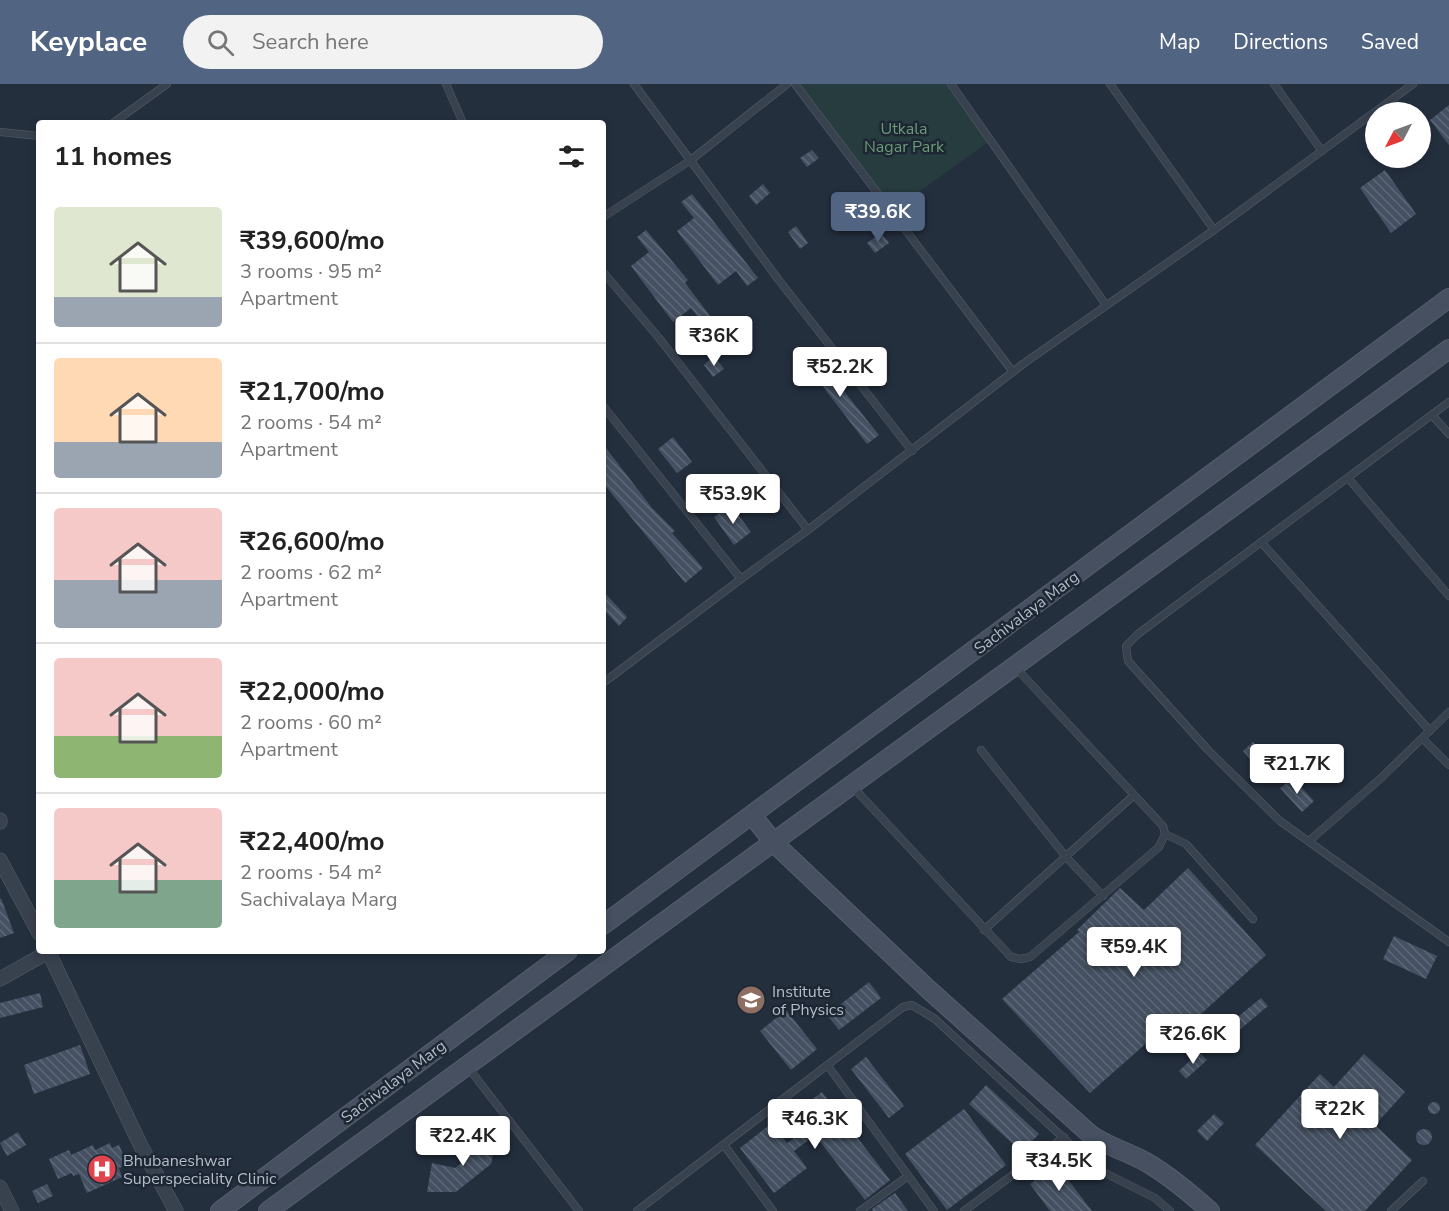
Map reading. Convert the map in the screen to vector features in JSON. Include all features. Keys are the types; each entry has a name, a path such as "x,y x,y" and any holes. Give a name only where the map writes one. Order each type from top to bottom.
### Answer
{"main road":[{"name":"Sachivalaya Marg","path":"606,923 1449,298"},
{"path":"268,1211 1449,349"},
{"path":"752,815 774,843 928,989 1091,1135 1109,1148 1144,1161 1173,1178 1210,1211"},
{"name":"Sachivalaya Marg","path":"220,1211 564,954"}],"street":[{"path":"1,862 36,927"},
{"path":"0,979 44,954"},
{"path":"49,954 141,1146 176,1211"},
{"path":"0,1187 12,1211"}],"lane":[{"path":"117,120 167,84"},
{"path":"446,84 462,120"},
{"path":"634,84 778,279 912,451"},
{"path":"606,215 691,160 787,84"},
{"path":"795,84 1013,372"},
{"path":"951,84 1106,305"},
{"path":"1110,84 1214,230"},
{"path":"1274,84 1322,151"},
{"path":"606,681 808,530 1013,372 1214,230 1413,84"},
{"path":"0,132 36,136"},
{"path":"606,276 658,338 808,530"},
{"path":"1449,402 1138,633 1126,646 1126,653 1134,670 1208,750 1280,821 1449,942"},
{"path":"606,410 741,579"},
{"path":"1432,416 1449,434"},
{"path":"1348,478 1449,596"},
{"path":"1262,542 1431,731"},
{"path":"850,785 1011,957 1021,959 1030,957 1159,847 1165,834 1163,826 1014,666"},
{"path":"1309,841 1423,739 1449,712"},
{"path":"1423,739 1449,765"},
{"path":"981,750 1066,857 1103,896"},
{"path":"984,930 1133,796"},
{"path":"1165,834 1186,844 1253,919"},
{"path":"637,1211 903,1007 912,1005 935,1018 1097,1169 1155,1198 1170,1211"},
{"path":"467,1066 579,1211"},
{"path":"828,1066 934,1211"},
{"path":"964,1211 1064,1137"},
{"path":"724,1145 773,1211"},
{"path":"861,1211 909,1176"},
{"path":"1391,1211 1423,1181"}],"green space":[{"name":"Utkala Nagar Park","path":"796,84 950,84 991,140 892,211"}],"building":[{"path":"1449,105 1449,145 1431,121"},
{"path":"812,150 819,158 807,167 800,158"},
{"path":"1385,170 1416,214 1391,233 1360,188"},
{"path":"763,184 770,193 756,205 749,196"},
{"path":"692,194 758,278 747,286 736,271 718,285 677,231 694,218 681,202"},
{"path":"796,226 808,243 800,249 788,232"},
{"path":"646,230 688,280 685,283 711,317 703,323 691,308 673,322 631,266 649,252 637,237"},
{"path":"881,233 889,243 875,253 867,243"},
{"path":"811,350 879,435 867,444 801,358"},
{"path":"714,356 724,369 713,377 704,365"},
{"path":"673,437 692,462 677,473 658,449"},
{"path":"606,448 652,508 675,531 672,533 703,568 685,583 606,487"},
{"path":"731,505 751,532 734,545 714,517"},
{"path":"606,594 627,617 619,626 606,612"},
{"path":"1253,742 1274,766 1263,774 1243,751"},
{"path":"1293,778 1314,801 1302,812 1280,788"},
{"path":"1188,868 1266,955 1169,1043 1159,1032 1090,1093 1002,999 1079,932 1077,930 1120,888 1144,910"},
{"path":"0,899 14,933 0,938"},
{"path":"1394,936 1437,956 1426,979 1383,959"},
{"path":"869,982 881,998 839,1030 827,1015"},
{"path":"40,993 43,1007 0,1018 0,1003"},
{"path":"1261,998 1268,1006 1225,1042 1218,1033"},
{"path":"786,1010 817,1049 791,1070 760,1031"},
{"path":"80,1045 90,1074 34,1094 24,1065"},
{"path":"1199,1052 1207,1060 1186,1079 1179,1071"},
{"path":"1364,1054 1405,1092 1375,1125 1412,1160 1365,1211 1326,1211 1255,1145 1320,1074 1334,1087"},
{"path":"866,1057 904,1106 889,1118 851,1069"},
{"path":"986,1085 1039,1134 1022,1152 969,1104"},
{"path":"822,1092 890,1180 865,1200 815,1135 794,1151 807,1168 774,1193 740,1148 772,1123 787,1143 809,1127 797,1111"},
{"path":"1436,1102 1440,1108 1436,1114 1432,1114 1428,1106"},
{"path":"964,1109 1006,1165 947,1210 905,1154"},
{"path":"1214,1114 1224,1123 1207,1141 1197,1131"},
{"path":"1424,1129 1432,1137 1424,1145 1416,1137"},
{"path":"18,1132 26,1145 7,1156 0,1143"},
{"path":"471,1136 496,1138 491,1164 456,1192 427,1192 432,1163 455,1168 470,1156"},
{"path":"110,1143 112,1148 119,1145 128,1165 119,1168 122,1177 87,1193 79,1174 73,1176 72,1173 58,1179 49,1159 69,1150 71,1155 93,1145 95,1150"},
{"path":"1056,1164 1092,1211 1050,1211 1030,1184"},
{"path":"47,1184 53,1196 38,1203 32,1191"},
{"path":"895,1193 908,1211 873,1211 872,1209"}],"place":[{"name":"Institute of Physics","path":"751,1000"},
{"name":"Bhubaneshwar Superspeciality Clinic","path":"102,1169"}]}
